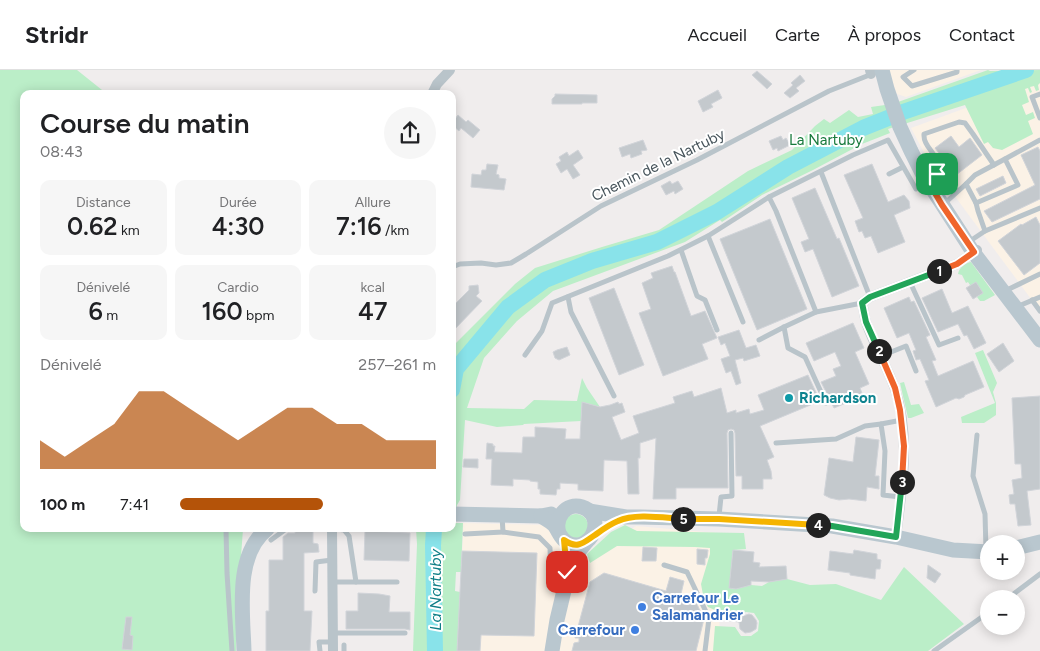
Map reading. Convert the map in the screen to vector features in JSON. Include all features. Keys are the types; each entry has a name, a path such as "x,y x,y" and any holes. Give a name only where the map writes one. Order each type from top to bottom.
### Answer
{"main road":[{"path":"875,72 887,88 900,127 911,151 937,195 1040,340"},
{"path":"973,246 1009,289 1027,303 1040,329"},
{"path":"456,514 541,516 574,506 588,511 626,518 719,519 832,526 896,537 953,550 980,552"},
{"path":"552,651 566,582 567,562 557,523 559,517 568,508"},
{"path":"566,582 579,551 594,531 594,518 588,511"},
{"path":"541,516 552,524 569,543 576,545 582,544 616,522 626,518"},
{"path":"244,651 242,585 244,573 252,546 269,535"},
{"path":"1025,546 1040,542"}],"street":[{"path":"434,90 450,70"},
{"path":"896,537 904,446 902,420 895,388 866,322 866,300 957,264 973,246"},
{"path":"332,532 333,642"}],"lane":[{"path":"914,70 903,77 912,86 958,72 957,70"},
{"name":"Chemin de la Nartuby","path":"456,266 511,263 601,206 688,164 829,91 875,72"},
{"path":"1040,94 1032,97 1040,118"},
{"path":"937,195 940,166 924,138 924,134 959,122 965,123 994,165"},
{"path":"525,355 542,331 552,303 681,250 708,236 769,197 888,140 916,189 937,195 966,184 975,175 1040,140"},
{"path":"976,203 1018,185 1005,159"},
{"path":"888,174 903,167"},
{"path":"759,340 816,312 866,300 821,172"},
{"path":"966,184 976,203 985,231"},
{"path":"769,197 816,312"},
{"path":"973,246 985,231 1040,208"},
{"path":"708,236 743,322"},
{"path":"681,250 697,296 705,300 717,330"},
{"path":"1009,289 1040,274"},
{"path":"910,282 939,345 958,338"},
{"path":"568,297 571,312 614,396"},
{"path":"1027,303 1040,297"},
{"path":"1027,303 1040,311"},
{"path":"784,327 788,348 806,357 826,403"},
{"path":"881,356 906,346 916,371"},
{"path":"776,443 836,439 865,426 902,420"},
{"path":"881,424 885,450 883,495 900,497"},
{"path":"719,519 721,498 732,496 731,433"},
{"path":"977,435 974,476 985,514 986,535"},
{"path":"502,515 502,532"},
{"path":"226,532 232,651"},
{"path":"346,532 349,536 356,582"},
{"path":"465,534 502,532 539,537 550,548 551,583 566,582"},
{"path":"315,591 316,562 332,560"},
{"path":"664,565 687,572 694,586 709,618 705,651"},
{"path":"1019,590 1040,574"},
{"path":"332,582 397,582"},
{"path":"934,651 980,618"},
{"path":"320,651 320,642 405,633"},
{"path":"344,645 344,651"}],"shaded area":[{"path":"887,70 981,70 906,97 897,94"},
{"path":"1040,81 1040,311 928,160 911,128"},
{"path":"463,523 546,525 561,547 588,559 636,526 717,533 720,642 718,651 460,651"}],"green space":[{"path":"0,70 77,70 102,90 20,90 20,532 243,532 236,651 0,651"},
{"name":"La Nartuby","path":"988,70 1040,70 1039,90 1036,91 1034,86 1030,87 1032,92 1030,93 1028,88 1025,89 1029,102 1022,105 1026,115 1033,112 1035,118 1028,121 1033,134 1002,150 993,148 988,142 984,144 965,105 888,129 890,133 862,144 762,195 722,222 720,220 685,242 553,291 517,321 484,358 467,408 524,409 534,400 577,401 582,378 600,407 582,402 581,421 497,427 465,420 460,500 456,511 456,343 515,284 535,268 659,230 748,171 792,150 824,119 830,123 849,110 858,117 873,114 871,107 898,102"},
{"path":"971,262 995,295 984,301 980,301 977,297 982,293 968,282 966,283 962,275 958,274 963,266"},
{"path":"983,350 997,383 993,392 996,403 996,415 984,423 962,423 961,417 995,403 975,353"},
{"path":"904,382 911,405 919,404 924,413 908,418 900,383"},
{"path":"576,514 581,515 587,521 587,531 581,537 576,538 571,537 565,531 564,526 565,521 571,515"},
{"name":"La Nartuby","path":"456,523 463,523 461,572 456,572 455,591 460,592 457,651 413,651 416,532 456,532"},
{"path":"625,525 637,531 744,533 746,549 733,550 729,588 751,585 762,586 769,582 787,579 810,585 836,584 881,600 904,567 964,624 928,651 713,651 715,626 735,627 741,636 751,636 758,631 759,621 754,613 746,612 731,618 723,611 708,607 704,600 701,584 710,548 617,546 590,563 587,554 611,532"}],"building":[{"path":"757,71 772,84 767,89 752,75"},
{"path":"800,75 805,81 796,88 799,91 790,98 784,93"},
{"path":"718,90 722,98 711,104 713,107 703,112 698,101"},
{"path":"555,94 597,95 597,103 552,104"},
{"path":"458,115 466,122 468,120 480,130 473,138 461,128 459,131 456,128 456,118"},
{"path":"781,136 783,140 786,138 790,145 778,151 777,148 773,150 769,141"},
{"path":"951,136 959,147 970,138 982,155 956,175 935,148"},
{"path":"643,140 647,150 641,151 642,154 631,158 630,154 622,157 619,148"},
{"path":"1038,147 1040,151 1040,199 992,222 984,211 1035,185 1021,155"},
{"path":"578,150 583,158 573,165 580,175 573,179 567,169 561,173 556,164 561,161 559,157 567,152 569,156"},
{"path":"487,164 498,165 496,174 499,175 499,178 506,179 504,190 471,187 472,174 481,175 482,170 486,170"},
{"path":"872,164 888,202 904,195 909,201 910,208 894,215 905,242 878,253 871,236 865,238 862,231 859,232 855,221 863,218 844,175"},
{"path":"1003,176 1006,183 980,196 976,189"},
{"path":"670,181 672,184 678,181 683,189 675,194 674,191 666,195 661,186"},
{"path":"815,188 859,286 832,297 813,249 805,252 801,242 809,239 792,198"},
{"path":"1036,217 1040,225 1040,263 1024,275 998,241 1021,224"},
{"path":"770,219 807,309 757,330 720,239"},
{"path":"672,266 691,316 705,311 717,338 702,344 708,359 663,376 639,313 651,309 642,283 653,278 651,273"},
{"path":"976,282 983,293 973,299 966,288"},
{"path":"478,285 479,293 476,296 482,301 456,328 456,303 469,290 469,286"},
{"path":"614,288 644,365 619,375 589,298"},
{"path":"942,289 952,313 968,306 986,343 974,349 967,335 964,336 958,324 938,332 922,298"},
{"path":"909,297 911,302 914,301 930,335 926,337 936,360 932,361 938,376 973,361 984,387 964,397 956,398 936,407 925,381 929,380 920,359 916,360 913,351 916,350 909,333 897,338 884,308"},
{"path":"853,323 864,348 855,352 869,384 860,388 863,396 834,408 821,382 836,376 833,369 841,366 835,352 814,361 806,343"},
{"path":"739,330 746,348 756,345 760,356 744,361 743,358 735,360 741,383 736,385 731,371 726,373 721,359 730,356 725,343 721,345 718,337"},
{"path":"1003,343 1014,361 999,372 987,354"},
{"path":"567,347 570,355 559,360 555,358 553,352"},
{"path":"808,375 820,401 760,426 774,457 767,460 772,479 763,479 763,489 742,489 742,476 736,476 735,433 731,429 727,433 728,488 676,488 676,499 653,499 656,438 640,443 640,458 638,458 639,494 628,494 627,461 604,460 603,491 578,490 578,484 560,483 560,489 557,489 556,495 540,494 538,482 513,479 513,486 491,485 492,459 486,459 487,443 495,446 494,452 522,453 523,437 535,437 535,427 566,429 565,439 580,439 582,402 600,407 618,402 619,404 622,403 625,412 612,417 621,440 639,433 633,416 675,403 673,397 692,391 694,397 721,388 727,413 736,410 736,413 749,409 750,414 764,410 758,395"},
{"path":"1040,396 1040,489 1027,491 1031,525 1018,526 1015,504 1010,504 1009,495 1014,494 1012,480 1022,478 1021,464 1015,464 1012,398"},
{"path":"856,437 879,440 875,476 879,476 879,489 867,487 866,501 830,498 824,495 829,458 853,462"},
{"path":"464,459 478,459 478,468 463,467"},
{"path":"313,532 313,543 318,544 319,552 304,553 304,611 312,611 310,651 266,651 266,611 269,611 269,560 283,560 283,537 288,533"},
{"path":"365,532 410,533 409,561 364,560"},
{"path":"643,547 657,548 656,561 642,561"},
{"path":"697,549 708,550 705,565 697,564"},
{"path":"733,550 754,552 753,562 760,563 759,567 786,566 787,579 769,582 751,581 751,585 736,589 729,588"},
{"path":"854,550 877,554 877,559 881,560 880,569 876,569 875,579 828,570 830,551 853,554"},
{"path":"462,551 537,553 534,636 481,635 480,651 457,651"},
{"path":"928,565 941,574 935,583 927,578"},
{"name":"Carrefour Le Salamandrier","path":"604,573 666,591 670,577 684,581 681,594 694,598 704,619 696,651 572,651 574,643 579,642 579,638 575,638 590,582"},
{"path":"358,593 390,596 389,612 410,612 410,630 346,629 346,611 358,611"},
{"path":"715,610 723,611 723,613 739,622 714,619"},
{"path":"752,615 757,623 756,629 745,633 740,629 739,622 743,616"},
{"path":"126,617 132,617 130,635 133,636 132,650 122,649"}],"waterway":[{"name":"La Nartuby","path":"456,369 508,307 545,280 592,261 657,242 717,212 788,167 863,128 903,112 1026,70"},
{"name":"La Nartuby","path":"434,532 435,651"}],"place":[{"name":"Richardson","path":"789,398"},
{"name":"Carrefour Le Salamandrier","path":"642,607"},
{"name":"Carrefour","path":"635,630"}],"route":[{"path":"567,572 564,540 572,544 582,544 616,522 626,518 779,522 832,526 896,537 902,488 904,446 900,410 895,388 866,322 862,303 870,297 957,264 974,252 928,181 937,174"}]}
